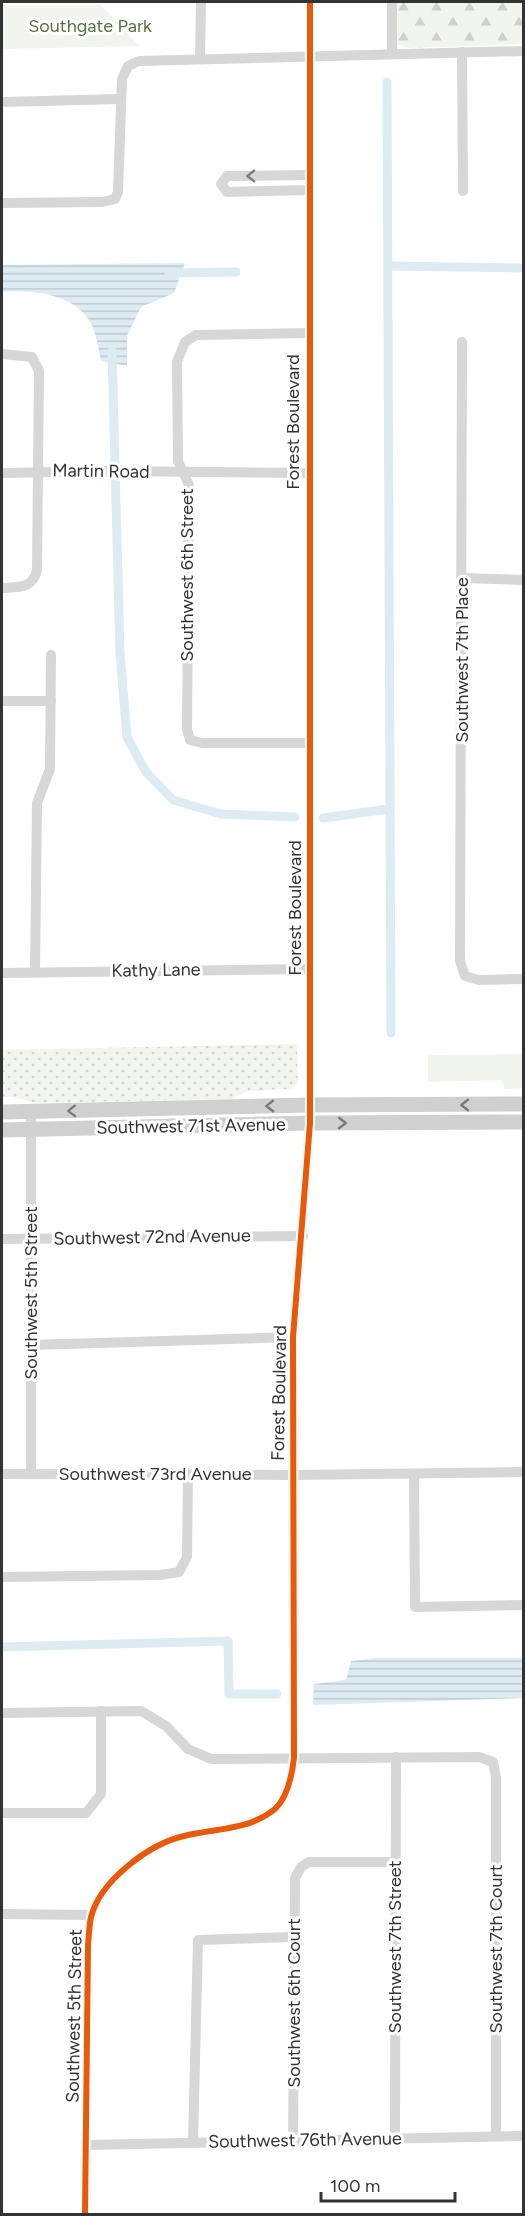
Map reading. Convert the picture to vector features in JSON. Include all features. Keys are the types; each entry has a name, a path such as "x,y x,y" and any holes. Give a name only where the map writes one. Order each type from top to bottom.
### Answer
{"main road":[{"name":"Southwest 71st Avenue","path":"2,1112 309,1105 524,1104"},
{"name":"Southwest 71st Avenue","path":"2,1130 310,1123 524,1122"}],"street":[{"path":"200,59 201,2"},
{"path":"310,2 310,56"},
{"path":"392,2 392,54"},
{"path":"2,203 102,202 115,199 118,192 122,79 128,66 139,61 524,51"},
{"path":"462,52 463,191"},
{"name":"Forest Boulevard","path":"294,1758 293,1337 303,1236 310,1123 308,333 310,56"},
{"path":"2,102 120,99"},
{"path":"309,175 227,176 220,184 227,192 309,190"},
{"name":"Southwest 6th Street","path":"308,333 196,335 185,342 177,362 178,461 189,485 187,729 190,740 202,743 309,743"},
{"name":"Southwest 7th Place","path":"462,342 460,961 465,976 479,980 524,979"},
{"path":"2,354 32,357 39,371 35,579 26,586 2,588"},
{"name":"Martin Road","path":"2,473 128,471 308,473"},
{"path":"463,578 524,580"},
{"path":"35,972 37,803 50,769 51,655"},
{"path":"2,701 51,701"},
{"name":"Kathy Lane","path":"2,973 310,969"},
{"name":"Southwest 5th Street","path":"31,1112 31,1474"},
{"name":"Southwest 72nd Avenue","path":"2,1239 303,1236"},
{"path":"31,1345 293,1337"},
{"name":"Southwest 73rd Avenue","path":"2,1474 294,1475 524,1472"},
{"path":"2,1577 160,1575 179,1572 187,1557 188,1473"},
{"path":"414,1474 415,1607 524,1605"},
{"path":"2,1813 86,1813 101,1794 101,1711"},
{"path":"2,1713 141,1711 166,1726 188,1749 211,1758 396,1757"},
{"name":"Southwest 7th Court","path":"396,1757 479,1757 493,1762 496,1777 496,2136"},
{"name":"Southwest 7th Street","path":"395,2138 396,1757"},
{"name":"Southwest 5th Street","path":"85,2214 88,1945 92,1915 114,1878 148,1850 183,1836 239,1827 276,1808 291,1782 294,1758"},
{"name":"Southwest 6th Court","path":"293,2141 295,1878 301,1867 309,1862 395,1862"},
{"path":"2,1914 92,1915"},
{"path":"193,2143 198,1940 293,1937"},
{"name":"Southwest 76th Avenue","path":"86,2145 524,2136"}],"green space":[{"path":"395,2 523,2 523,44 409,48 397,44"},
{"name":"Southgate Park","path":"2,5 101,5 139,46 2,49"},
{"path":"297,1044 298,1083 290,1089 247,1091 231,1099 37,1103 13,1097 2,1097 2,1050"},
{"path":"523,1054 523,1088 504,1089 503,1080 428,1082 428,1055"}],"shaded area":[{"path":"185,263 174,293 141,307 127,336 127,366 101,361 93,328 78,308 54,296 41,293 2,292 2,265"},
{"path":"377,1658 523,1658 523,1698 313,1705 314,1684 346,1680 351,1661"}],"waterway":[{"path":"387,82 391,1033"},
{"path":"388,266 524,268"},
{"path":"169,273 236,272"},
{"path":"112,351 120,653 127,737 146,772 173,800 221,814 295,817"},
{"path":"323,818 389,809"},
{"path":"2,1647 228,1641 229,1694 277,1694"}],"cycle path":[{"path":"85,2214 88,1945 91,1917 96,1904 104,1890 115,1878 156,1847 184,1836 243,1825 275,1809 286,1792 294,1758 293,1337 310,1123 310,2"}]}
